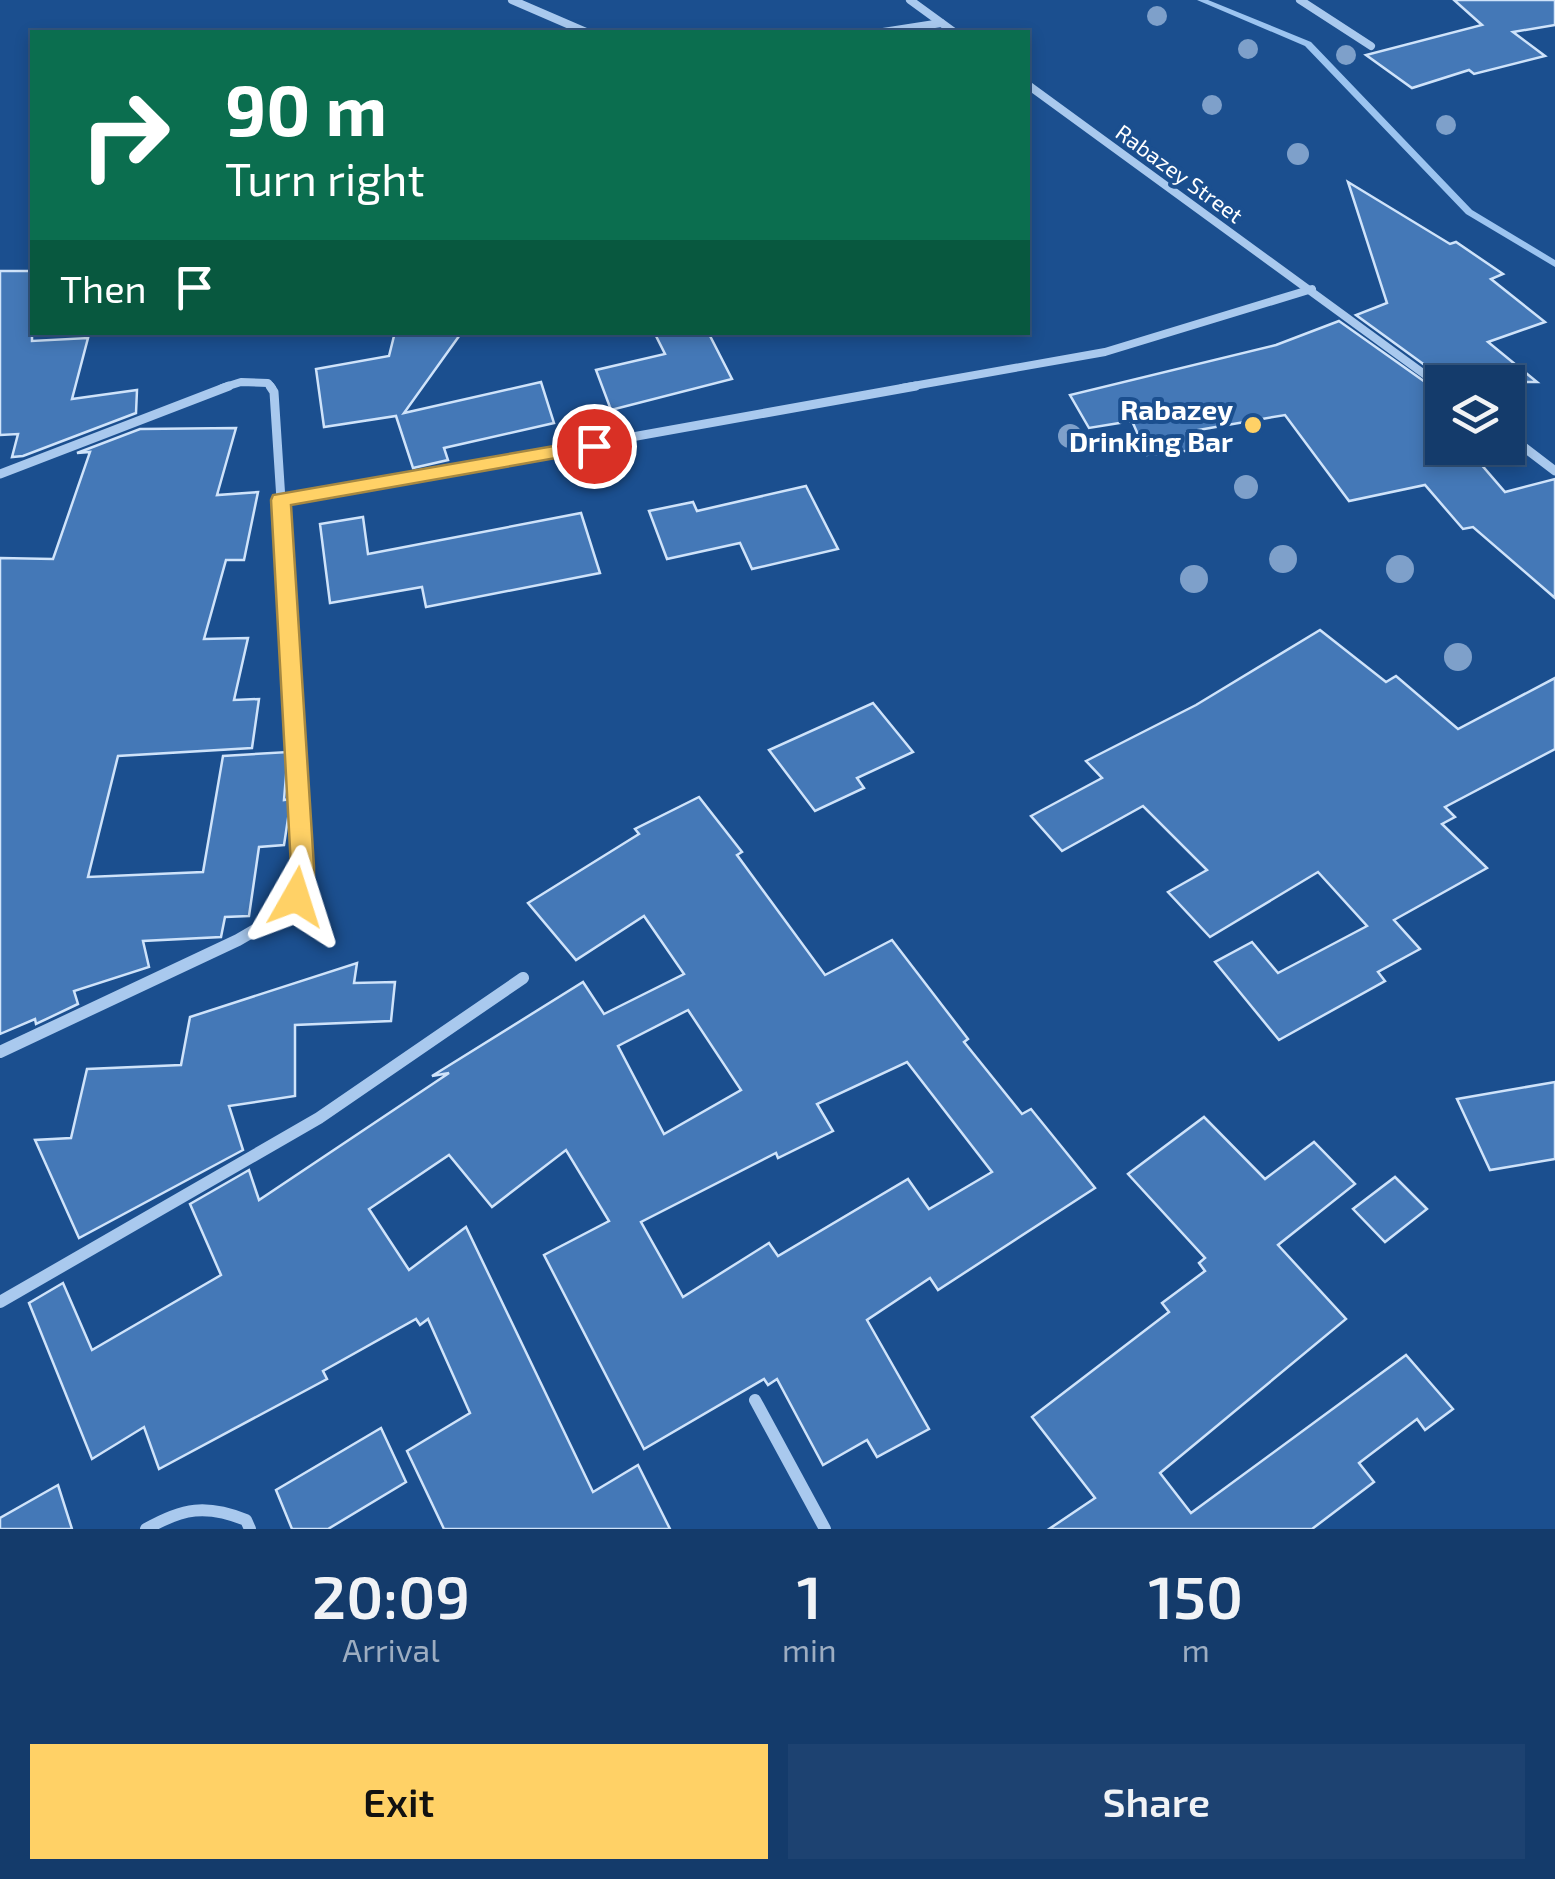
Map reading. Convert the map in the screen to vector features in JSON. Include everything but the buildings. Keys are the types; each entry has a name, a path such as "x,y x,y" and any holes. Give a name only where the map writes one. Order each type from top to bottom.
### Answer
{"street":[{"path":"512,0 581,30"},
{"path":"910,0 951,30"},
{"path":"1300,0 1371,46"},
{"path":"896,30 941,23"},
{"name":"Rabazey Street","path":"1030,86 1425,374"},
{"path":"280,500 1105,352 1312,289"},
{"path":"0,474 223,388 255,381 268,383 274,392 302,867 302,883 296,897 279,916 238,940 0,1052"},
{"path":"1525,449 1555,471"},
{"path":"0,1302 319,1118 523,978"},
{"path":"755,1400 825,1529"},
{"path":"146,1529 173,1512 210,1505 246,1520 250,1529"}],"waterway":[{"path":"1201,0 1308,44 1469,212 1555,264"}],"place":[{"name":"Rabazey Drinking Bar","path":"1253,425"}],"route":[{"path":"296,897 302,883 302,867 280,500 594,446"}]}
